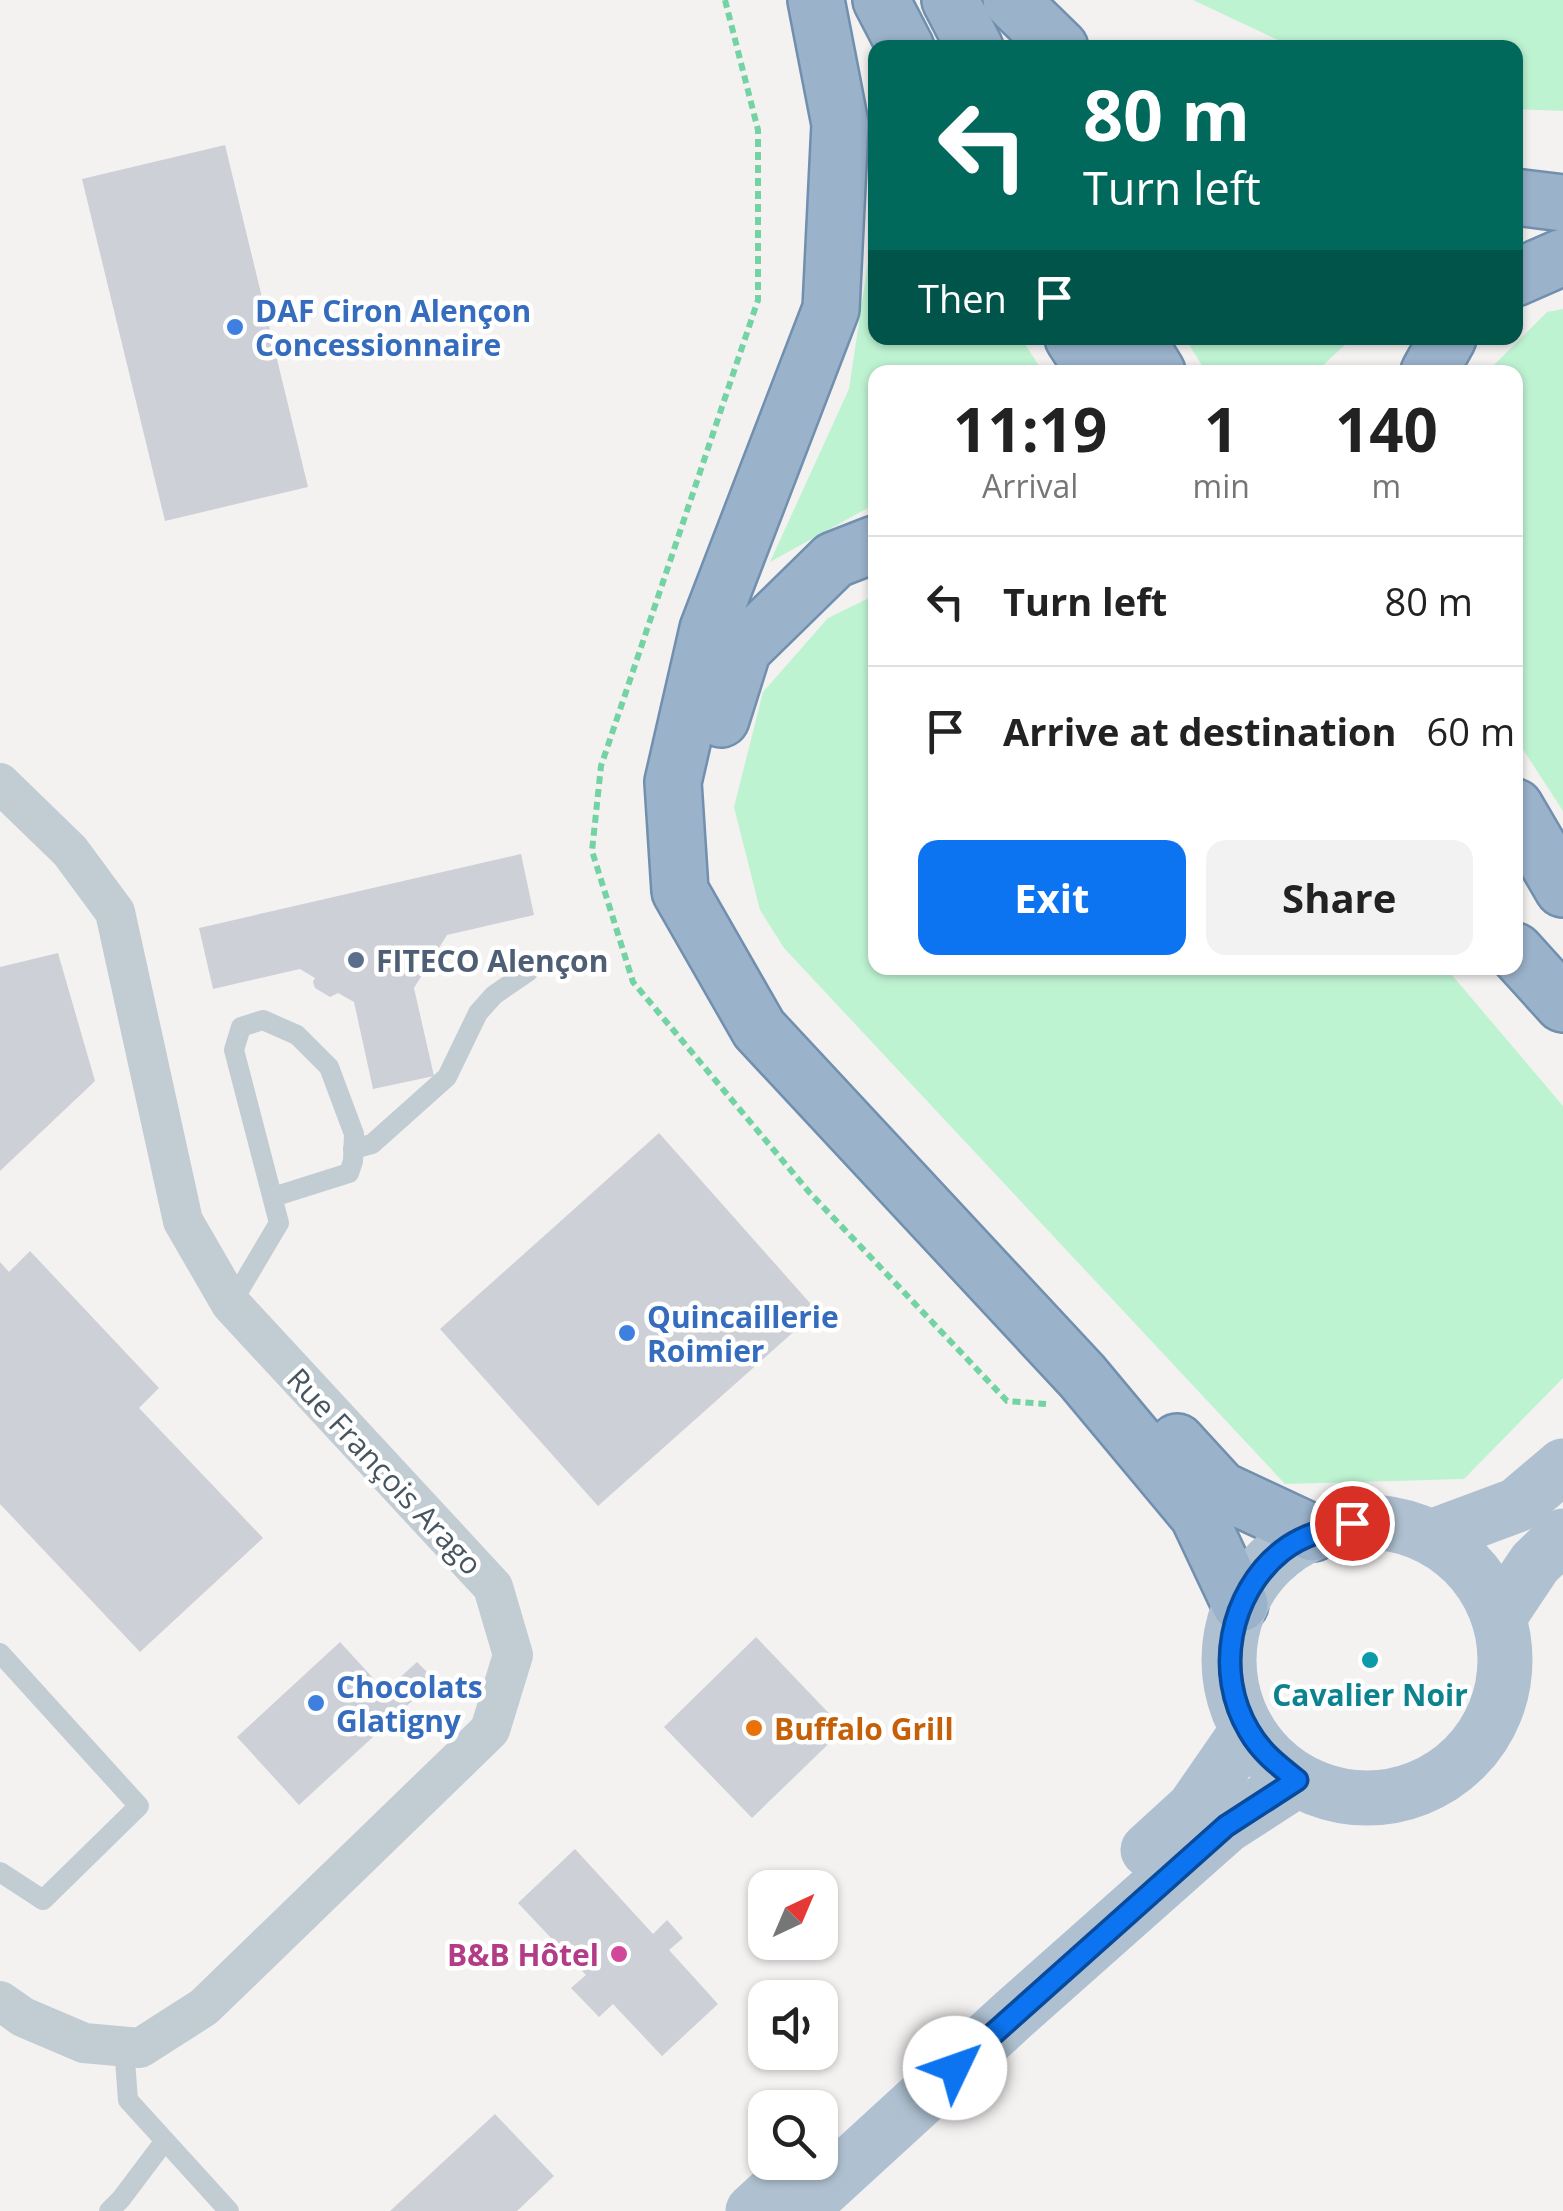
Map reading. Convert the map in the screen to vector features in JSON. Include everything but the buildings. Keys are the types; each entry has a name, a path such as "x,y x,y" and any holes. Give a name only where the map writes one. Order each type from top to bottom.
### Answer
{"highway":[{"path":"816,0 840,124 831,310 708,629 673,782 680,891 759,1029 1082,1376 1198,1515 1240,1604"},
{"path":"881,0 902,40"},
{"path":"950,0 971,40"},
{"path":"1012,0 1052,40"},
{"path":"1523,198 1563,203"},
{"path":"1523,274 1563,257"},
{"path":"868,547 834,560 743,649 702,780 705,884 782,1016 1221,1490 1313,1533"},
{"path":"1523,821 1563,889"},
{"path":"1523,870 1563,915"},
{"path":"1523,960 1563,1004"}],"main road":[{"path":"1431,1538 1517,1506 1563,1466"},
{"path":"1352,1523 1393,1524 1431,1538 1460,1558 1484,1585 1499,1617 1506,1664 1496,1711 1472,1752 1434,1782 1389,1798 1342,1797 1297,1780 1269,1758 1248,1730 1232,1690 1230,1646 1240,1604 1258,1574 1283,1550 1313,1533 1352,1523"},
{"path":"1499,1617 1535,1563 1563,1536"},
{"path":"838,2134 1194,1808 1248,1730"},
{"path":"800,2211 999,2027 1226,1826 1297,1780"},
{"path":"753,2211 787,2180"}],"street":[{"name":"Rue François Arago","path":"0,783 70,851 115,912 182,1221 230,1304 493,1587 513,1655 490,1730 204,2007 140,2048 124,2047"},
{"path":"0,2001 23,2017 84,2043 124,2047"}],"lane":[{"path":"354,1149 372,1144 447,1076 478,1013 494,995 529,971"},
{"path":"230,1304 279,1222 272,1198 234,1050 241,1027 262,1020 297,1035 329,1067 354,1134 349,1173 272,1198"},
{"path":"0,1654 139,1806 43,1900 0,1872"},
{"path":"124,2047 128,2100 230,2211"},
{"path":"121,2207 164,2142"}],"path":[{"path":"726,0 758,130 758,300 601,766 592,851 634,982 809,1192 1006,1400 1048,1404 1082,1376"}],"green space":[{"path":"1193,0 1563,0 1563,111 1523,109 1523,40 1278,40"},
{"path":"868,262 868,345 1026,345 1038,365 868,365 868,508 770,562 849,389"},
{"path":"1563,309 1563,811 1523,749 1523,365 1494,365 1514,345 1523,345 1523,336 1547,312"},
{"path":"1189,345 1345,345 1323,365 1202,365"},
{"path":"868,598 868,975 1452,975 1563,1106 1563,1378 1464,1479 1285,1484 784,948 760,910 734,807 763,692 828,618"}],"place":[{"name":"DAF Ciron Alençon Concessionnaire","path":"235,327"},
{"name":"FITECO Alençon","path":"356,960"},
{"name":"Quincaillerie Roimier","path":"627,1333"},
{"name":"Cavalier Noir","path":"1370,1660"},
{"name":"Chocolats Glatigny","path":"316,1703"},
{"name":"Buffalo Grill","path":"754,1728"},
{"name":"B&B Hôtel","path":"619,1954"}],"route":[{"path":"955,2068 1226,1826 1297,1780 1269,1758 1248,1730 1232,1690 1230,1646 1240,1604 1258,1574 1283,1550 1313,1533 1352,1523"}]}
